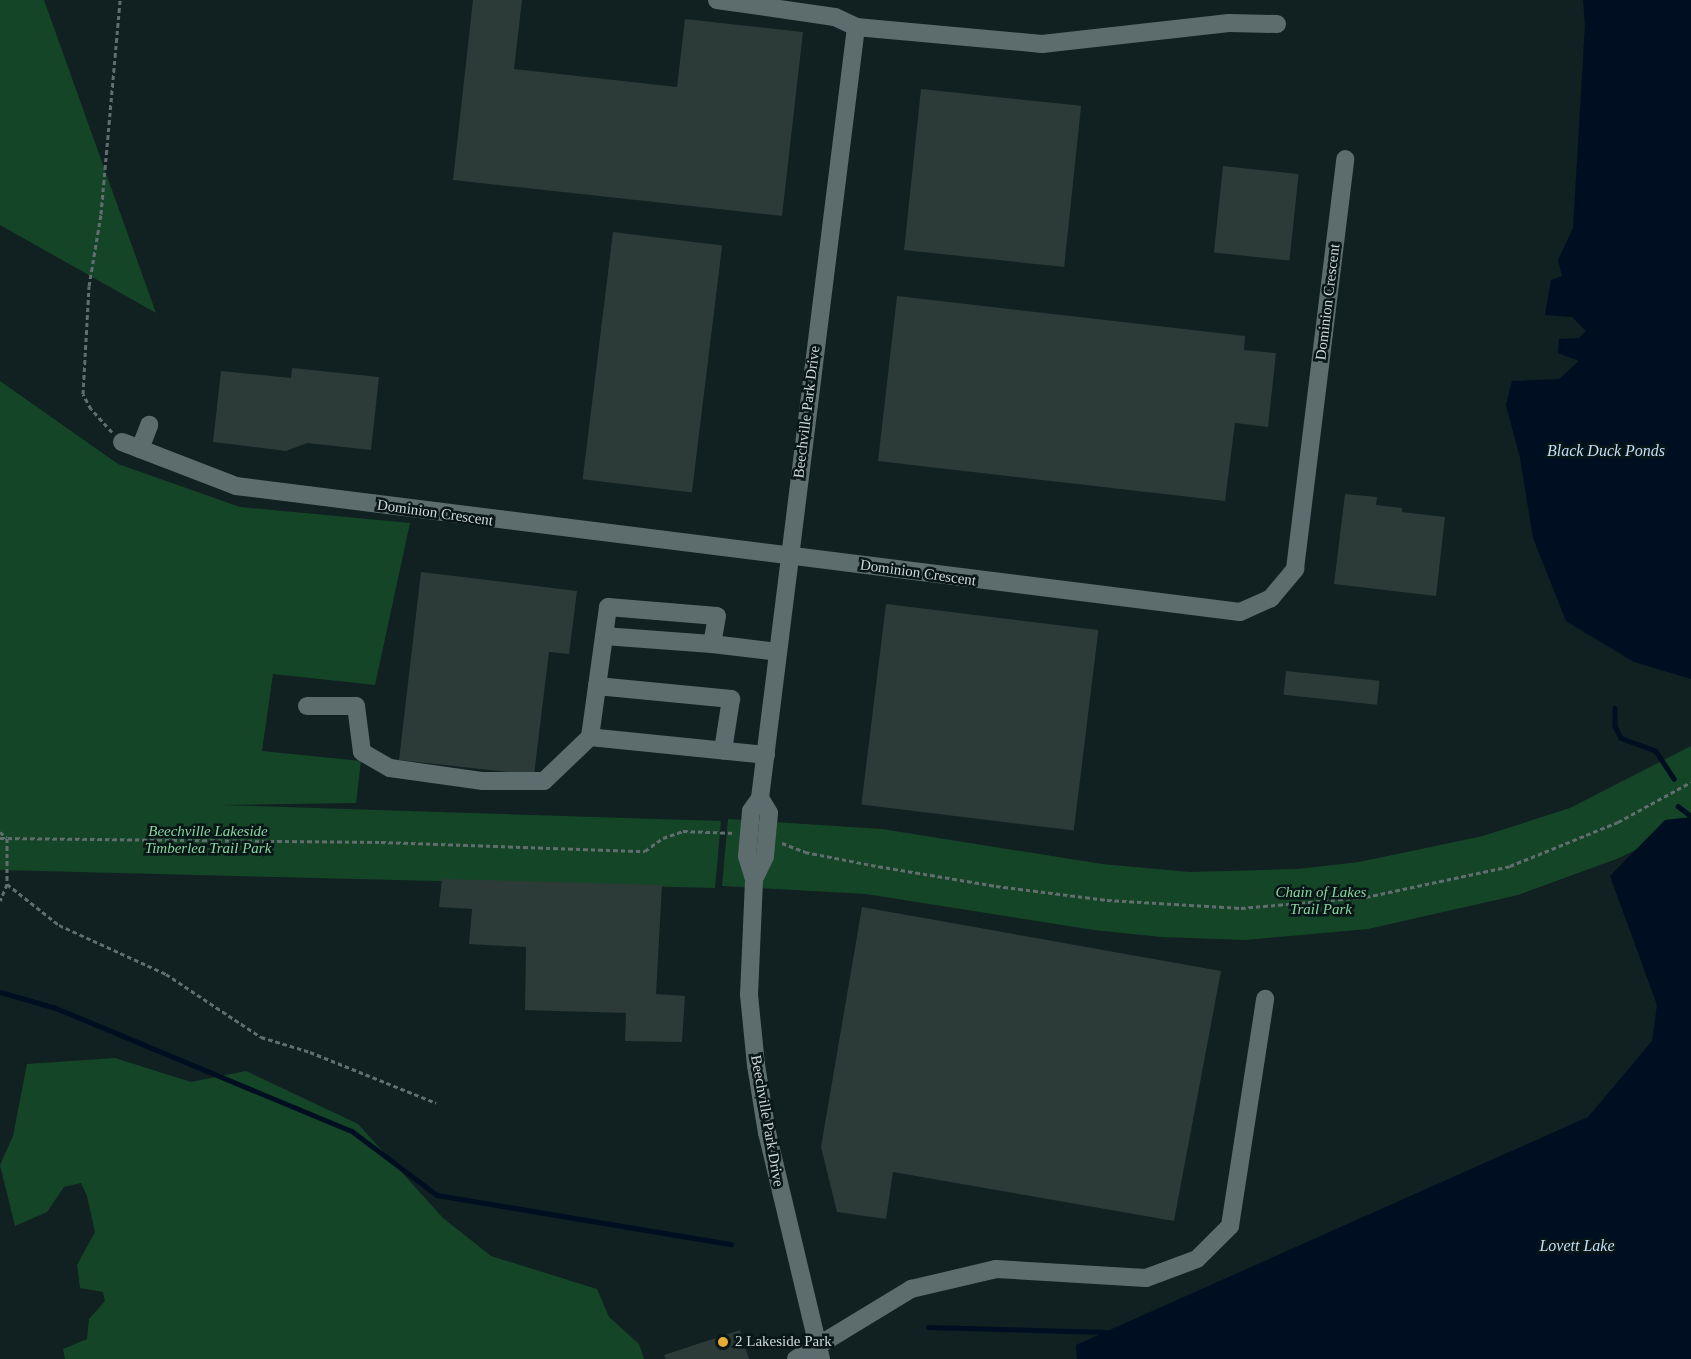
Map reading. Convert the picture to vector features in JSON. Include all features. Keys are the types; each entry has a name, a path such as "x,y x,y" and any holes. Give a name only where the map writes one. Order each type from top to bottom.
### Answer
{"street":[{"path":"717,0 835,17 856,27 1041,44 1218,24 1277,24"},
{"name":"Beechville Park Drive","path":"819,1354 767,1133 756,1065 749,995 754,879 747,856 758,835 751,811 760,798 766,755 856,27"},
{"name":"Dominion Crescent","path":"122,442 237,486 1232,613 1271,598 1295,569 1345,159"},
{"path":"140,449 149,425"},
{"path":"308,706 356,706 362,752 390,768 483,781 544,781 590,737 608,607 717,616 712,645"},
{"path":"604,636 778,652"},
{"path":"597,686 731,699 723,750"},
{"path":"590,737 766,755"},
{"path":"796,1359 819,1354 911,1289 996,1269 1146,1278 1197,1259 1230,1226 1265,999"}],"path":[{"path":"120,0 101,214 89,286 82,394 91,409 122,442"},
{"path":"0,838 381,842 645,851 663,838 683,831 758,835 805,852 871,865 1107,900 1241,908 1366,897 1510,866 1618,822 1691,782"},
{"path":"0,832 8,838"},
{"path":"0,902 7,884 8,838"},
{"path":"7,884 58,925 166,974 261,1037 310,1052 436,1103"}],"green space":[{"path":"0,0 44,0 156,313 0,225"},
{"name":"Beechville Lakeside Timberlea Trail Park","path":"0,381 118,464 240,507 410,523 375,685 273,674 262,751 361,761 356,803 221,805 721,821 715,888 0,870"},
{"name":"Chain of Lakes Trail Park","path":"1691,746 1691,823 1619,858 1518,895 1368,929 1245,940 1161,937 1094,930 866,894 722,886 728,819 882,829 1102,864 1190,872 1298,869 1359,862 1483,836 1570,808"},
{"path":"115,1058 191,1082 246,1071 358,1124 443,1218 491,1256 597,1289 609,1317 639,1344 644,1359 65,1359 63,1349 87,1339 89,1319 105,1301 103,1292 80,1288 77,1265 95,1232 87,1196 81,1183 64,1187 47,1212 15,1226 0,1165 13,1136 27,1064"}],"water":[{"name":"Black Duck Ponds","path":"1583,0 1691,0 1691,679 1634,662 1566,621 1533,538 1520,458 1506,405 1512,381 1559,379 1579,361 1558,353 1559,339 1579,338 1586,331 1572,317 1545,315 1551,280 1562,276 1558,260 1573,228 1585,25"},
{"name":"Lovett Lake","path":"1691,817 1691,1359 1077,1359 1076,1345 1588,1117 1652,1041 1657,1005 1610,876 1665,820"}],"building":[{"path":"473,0 522,0 514,69 677,87 685,19 803,32 782,216 453,180"},
{"path":"921,89 1081,106 1064,267 904,250"},
{"path":"1223,166 1299,174 1289,260 1214,253"},
{"path":"613,232 722,245 692,493 583,479"},
{"path":"897,296 1245,336 1244,350 1276,353 1268,427 1235,423 1225,501 878,461"},
{"path":"292,368 379,377 371,450 307,443 286,451 213,442 221,371 291,378"},
{"path":"1345,494 1377,497 1376,505 1402,508 1402,512 1445,517 1436,596 1334,584"},
{"path":"421,572 577,591 569,654 549,652 534,775 399,760"},
{"path":"886,604 1098,630 1074,831 861,804"},
{"path":"1286,671 1379,681 1377,705 1283,695"},
{"path":"442,879 662,885 656,994 685,996 682,1042 625,1041 626,1013 525,1010 526,947 469,944 472,909 439,907"},
{"path":"862,907 1221,971 1174,1221 893,1172 886,1219 837,1212 821,1147"},
{"name":"2 Lakeside Park","path":"740,1330 749,1359 666,1359 664,1355"}],"waterway":[{"path":"1615,708 1615,726 1621,738 1656,751 1674,779"},
{"path":"1678,806 1691,816"},
{"path":"0,992 56,1008 352,1131 437,1195 731,1244"},
{"path":"928,1327 1107,1332"}],"place":[{"name":"2 Lakeside Park","path":"723,1342"}]}
